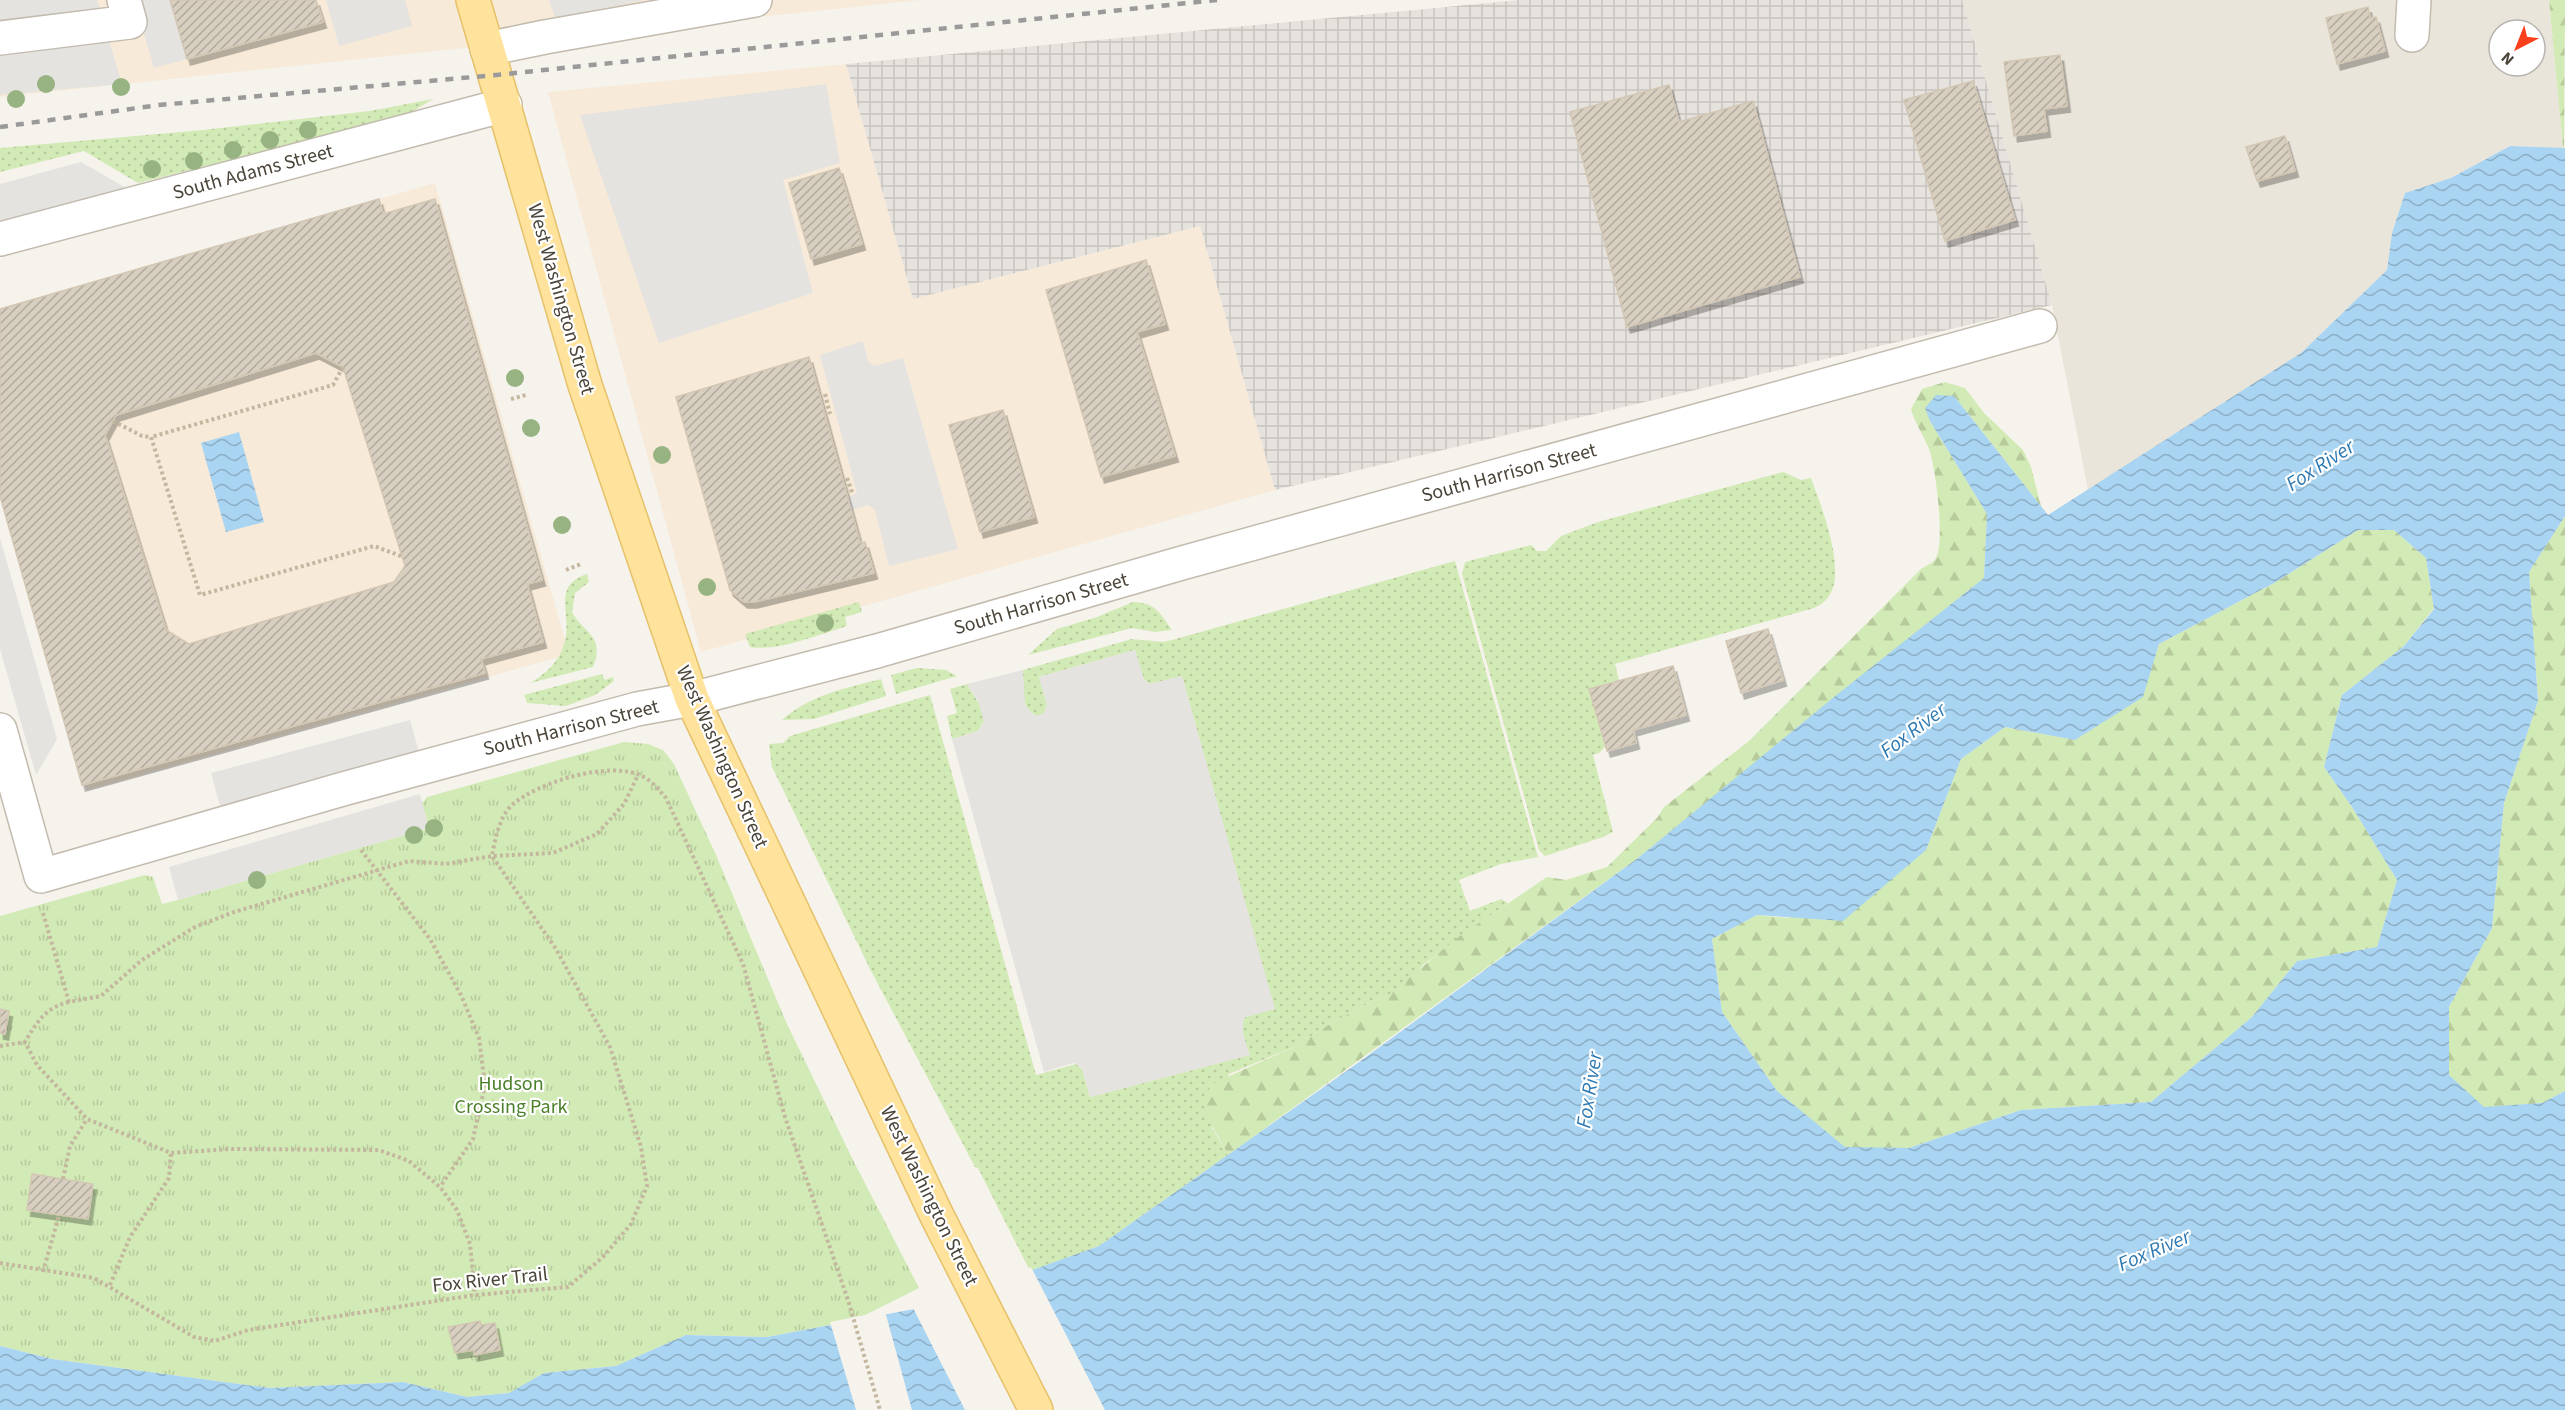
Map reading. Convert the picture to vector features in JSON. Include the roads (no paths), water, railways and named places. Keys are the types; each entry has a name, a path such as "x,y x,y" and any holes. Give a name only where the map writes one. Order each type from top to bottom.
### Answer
{"main road":[{"name":"West Washington Street","path":"473,0 585,385 692,699 936,1214 1036,1410"}],"street":[{"path":"0,38 130,22 124,0"},
{"path":"487,49 755,0"},
{"path":"2412,35 2414,0"},
{"name":"South Adams Street","path":"0,239 505,105"},
{"name":"South Harrison Street","path":"0,730 41,890 100,861 343,789 637,709 692,699 919,640 1182,563 2040,326"}],"water":[{"name":"Fox River","path":"2510,146 2565,148 2565,516 2529,572 2538,701 2504,803 2492,928 2449,1007 2449,1075 2484,1107 2542,1103 2565,1091 2565,1410 0,1410 0,1346 52,1359 270,1388 403,1382 467,1397 509,1393 544,1373 616,1366 686,1335 767,1337 935,1305 1099,1246 1355,1065 1638,858 1834,697 1984,578 1987,514 1930,421 1925,408 1936,395 1954,396 2048,515 2301,353 2387,270 2392,233 2405,193 2451,178","holes":["2358,530 2394,530 2426,558 2434,609 2404,646 2342,695 2324,767 2352,807 2397,880 2377,947 2297,961 2252,1017 2151,1102 2021,1110 1909,1148 1845,1147 1777,1091 1722,1012 1712,939 1757,915 1843,921 1926,850 1961,759 2005,727 2075,740 2143,697 2159,644 2274,583"]},
{"path":"239,432 264,522 226,532 201,443"}],"railway":[{"path":"0,127 159,105 496,75 1217,0"}],"park label":[{"name":"Hudson Crossing Park","path":"511,1096"}]}
